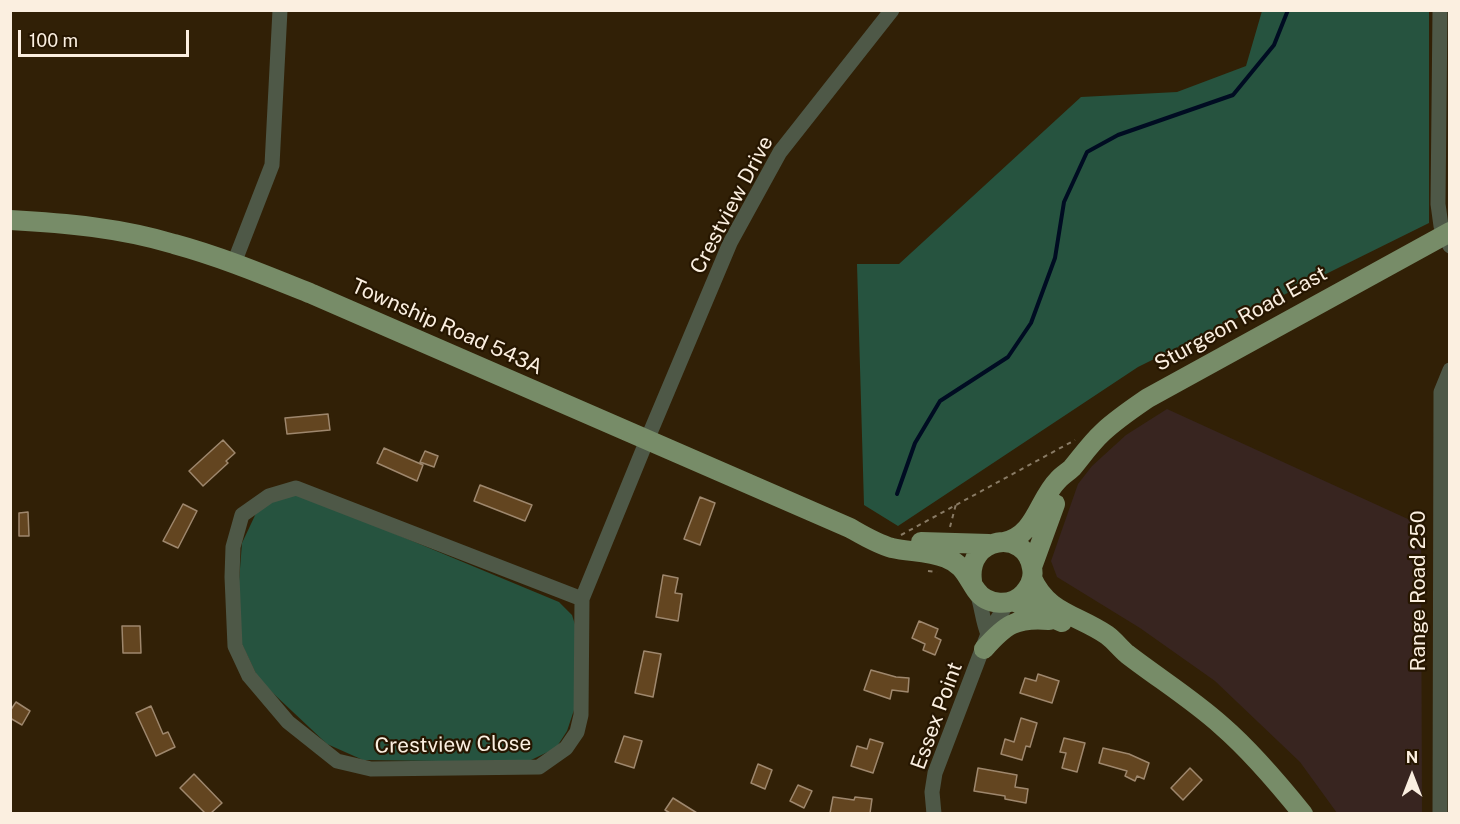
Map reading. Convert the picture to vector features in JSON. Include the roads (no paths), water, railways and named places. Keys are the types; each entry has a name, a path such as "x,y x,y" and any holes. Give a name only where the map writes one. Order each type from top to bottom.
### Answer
{"main road":[{"name":"Township Road 543A","path":"10,220 108,229 172,243 234,263 312,294 850,528 881,544 947,558 963,568 974,586 984,597 993,602 1010,602 1061,621 1126,653"},
{"name":"Sturgeon Road East","path":"997,543 1014,539 1025,530 1034,520 1057,480 1071,469 1101,433 1148,398 1448,238"},
{"name":"Sturgeon Road East","path":"1032,573 1047,522 1071,469"},
{"name":"Township Road 543A","path":"850,528 928,543 1014,544 1023,549 1029,558 1039,592 1047,601 1107,635 1126,653 1222,726 1273,777 1303,813"},
{"path":"974,586 970,571 973,561 978,553 997,543"},
{"path":"1010,602 1022,596 1029,588 1032,573"},
{"path":"986,642 1012,623 1040,619 1061,621"}],"street":[{"path":"234,263 272,165 280,10"},
{"name":"Crestview Drive","path":"646,440 730,243 780,152 892,10"},
{"path":"1440,10 1438,204 1448,238"},
{"name":"Range Road 250","path":"1440,813 1445,392 1449,369"},
{"name":"Crestview Close","path":"582,599 296,488 269,496 242,515 234,547 232,577 235,646 249,676 288,722 337,761 371,770 539,767 566,748 577,732 581,715 582,599 646,440"},
{"path":"974,586 980,600 986,642"},
{"name":"Essex Point","path":"934,813 932,792 935,773 986,642 1010,602"}],"waterway":[{"path":"897,494 915,443 940,401 1008,357 1031,323 1055,258 1064,202 1087,152 1118,135 1233,95 1274,45 1288,10"}]}
